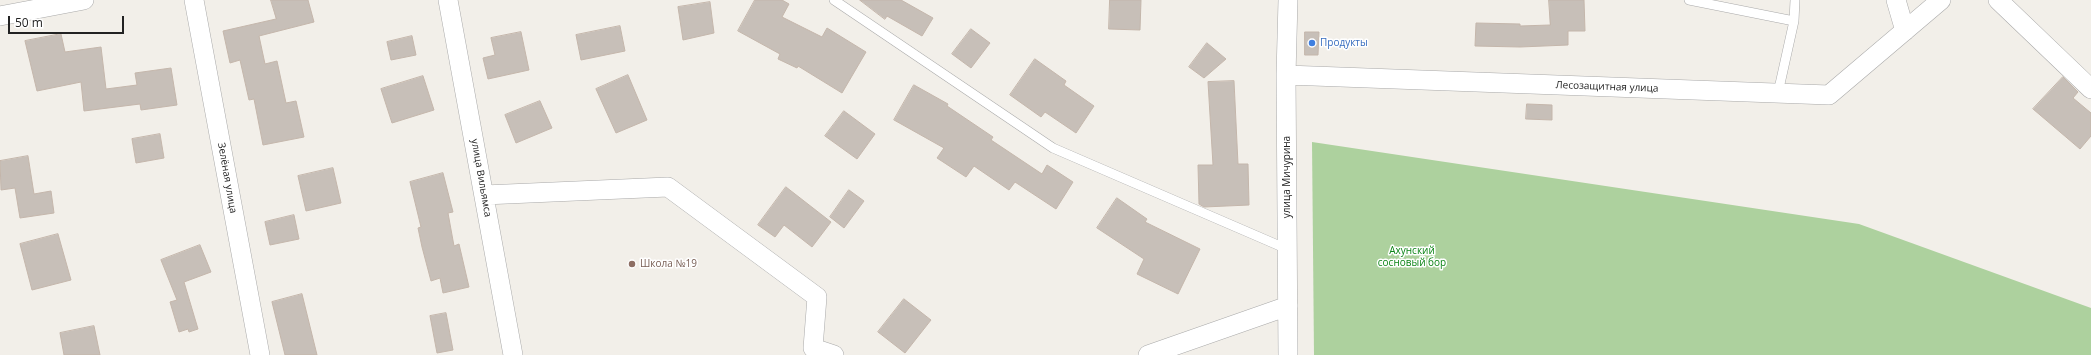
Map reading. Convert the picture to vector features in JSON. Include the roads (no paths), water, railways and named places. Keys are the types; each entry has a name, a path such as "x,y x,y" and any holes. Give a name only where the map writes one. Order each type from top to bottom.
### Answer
{"street":[{"path":"0,16 84,0"},
{"name":"Зелёная улица","path":"194,0 260,355"},
{"name":"улица Вильямса","path":"448,0 513,355"},
{"name":"улица Мичурина","path":"1288,0 1286,75 1288,355"},
{"path":"1896,0 1905,30"},
{"name":"Лесозащитная улица","path":"1286,75 1828,95 1941,0"},
{"path":"1998,0 2091,89"},
{"path":"484,195 668,187 817,297 813,348 834,355"},
{"path":"1148,355 1288,306"}],"lane":[{"path":"834,0 1053,148 1288,249"},
{"path":"1689,0 1794,21"},
{"path":"1778,94 1794,21 1794,0"}],"place":[{"name":"Продукты","path":"1312,43"},
{"name":"Школа №19","path":"632,264"}],"park label":[{"name":"Ахунский сосновый бор","path":"1412,256"}]}
